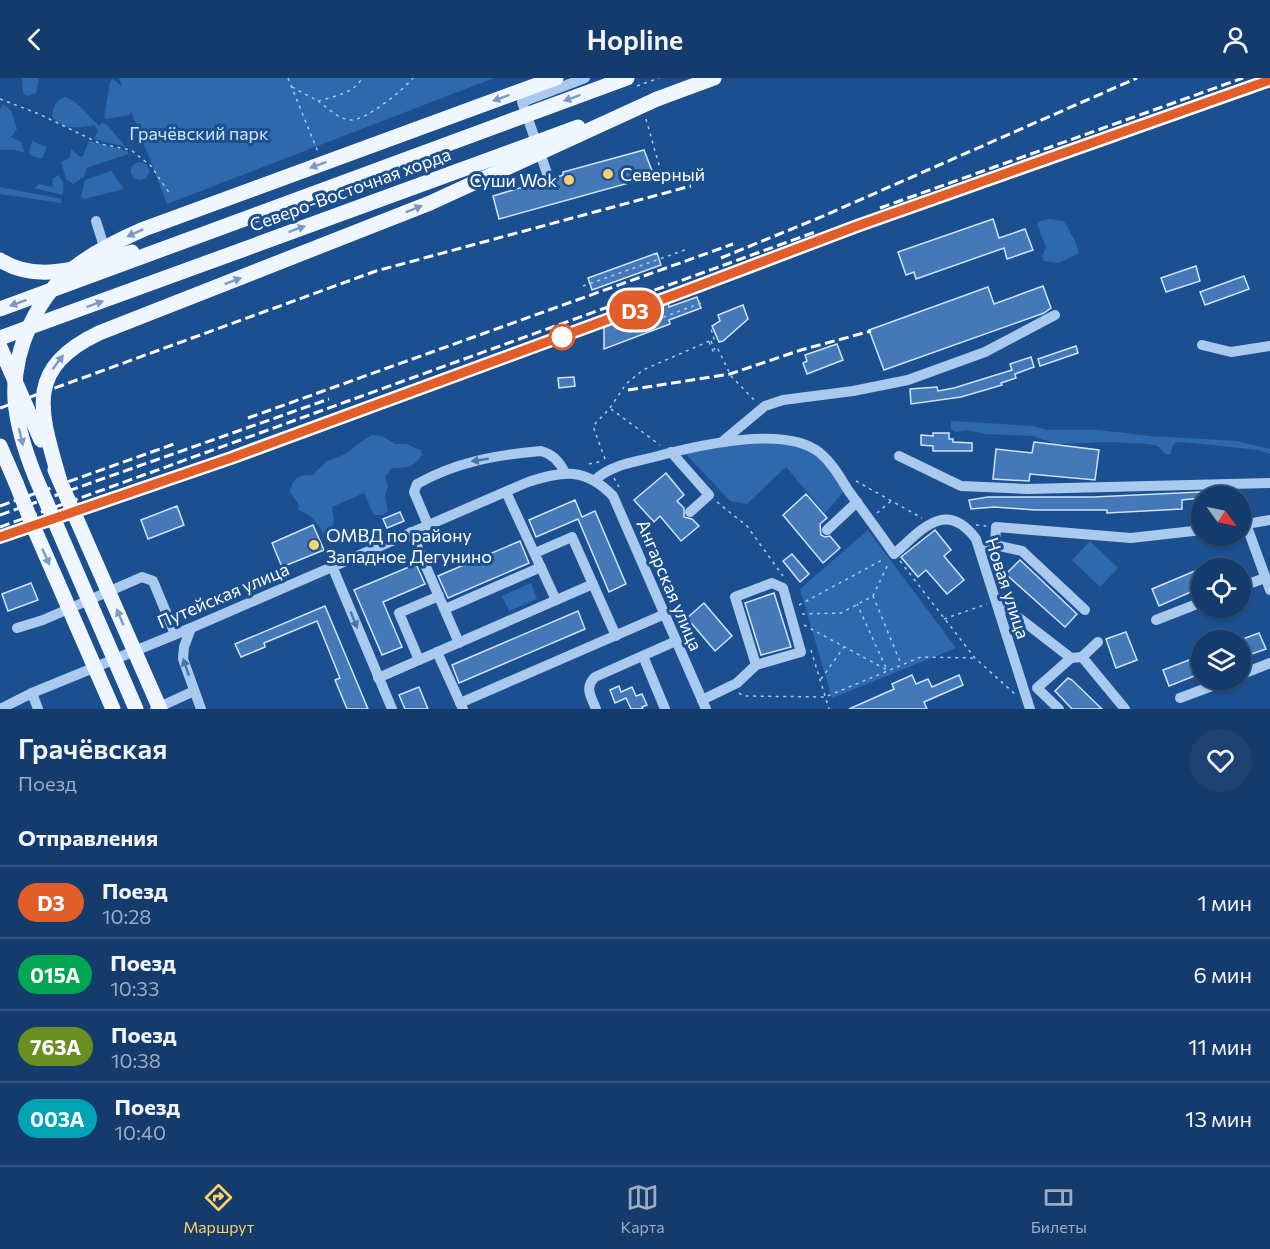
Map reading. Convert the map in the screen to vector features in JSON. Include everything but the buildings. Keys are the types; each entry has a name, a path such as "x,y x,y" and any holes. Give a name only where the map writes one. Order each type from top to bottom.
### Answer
{"main road":[{"path":"136,709 35,476 16,417 15,398 19,356 26,335 49,294 78,265 111,243 556,78"},
{"name":"Северо-Восточная хорда","path":"0,338 500,154 714,78"},
{"name":"Северо-Восточная хорда","path":"0,309 311,195 632,82"},
{"path":"59,478 44,426 42,402 52,369 75,345 99,333 430,203 657,99"},
{"path":"0,260 19,269 36,272 75,269 250,217"},
{"path":"0,347 158,709"},
{"path":"0,446 112,709"},
{"path":"0,451 16,483"}],"street":[{"path":"548,176 522,102 585,78"},
{"path":"96,221 108,259"},
{"path":"723,441 762,408 783,400 853,391 908,380 985,352 1055,315"},
{"path":"1202,345 1231,352 1270,346"},
{"path":"595,480 609,469 723,441 767,439 792,442 810,447 827,461 894,554 931,523"},
{"path":"428,525 414,492 417,484 462,463 541,451 555,458 565,473"},
{"path":"671,452 709,495 690,512"},
{"path":"898,456 962,486 1027,489 1270,483"},
{"name":"Путейская улица","path":"0,709 32,693 191,628 537,479 565,473 583,475 595,480"},
{"name":"Ангарская улица","path":"595,480 613,496 704,705"},
{"path":"506,492 556,600"},
{"path":"827,530 857,502"},
{"name":"Новая улица","path":"931,523 940,519 951,520 961,524 976,539 1030,709"},
{"path":"1251,524 1270,520"},
{"path":"995,544 996,527 1131,538 1191,531"},
{"path":"411,532 459,643"},
{"path":"535,553 572,537 616,636"},
{"path":"980,550 995,544 1022,551 1085,610"},
{"path":"1251,544 1270,590"},
{"path":"332,567 392,709"},
{"path":"445,609 541,567"},
{"path":"17,628 43,620 142,577 153,581 175,634"},
{"path":"1251,583 1265,578"},
{"path":"704,705 737,683 756,665 801,652 783,588 772,583 735,597 756,665"},
{"path":"378,678 593,584"},
{"path":"419,660 399,614 439,596"},
{"path":"996,600 1077,658 1125,709"},
{"path":"1156,620 1191,606"},
{"path":"437,652 462,706 665,614"},
{"path":"191,628 184,647 183,659 201,709"},
{"path":"596,709 588,690 595,677 676,640"},
{"path":"1025,695 1098,642"},
{"path":"643,656 665,709"},
{"path":"1251,671 1270,663"},
{"path":"1037,688 1059,709"},
{"path":"1180,698 1201,690"},
{"path":"158,709 194,691"},
{"path":"32,693 38,709"}],"path":[{"path":"288,78 318,152"},
{"path":"318,101 339,95 359,84 362,78"},
{"path":"292,87 318,101 341,118 353,120 381,105 404,88 413,78"},
{"path":"632,82 659,78"},
{"path":"0,99 39,114 101,144 131,150 151,166 170,194"},
{"path":"645,117 663,179"},
{"path":"583,286 685,250"},
{"path":"591,330 685,296"},
{"path":"627,318 632,329 701,303"},
{"path":"589,464 606,461 593,426 610,408 626,384 643,370 714,339 711,329"},
{"path":"710,340 713,351 718,349 731,376 762,408"},
{"path":"610,408 671,452"},
{"path":"853,479 931,523"},
{"path":"709,495 747,526 788,582"},
{"path":"869,519 891,501"},
{"path":"961,524 996,527"},
{"path":"801,615 841,613 873,596 894,554"},
{"path":"796,599 798,606 894,554"},
{"path":"894,554 975,658 1014,695 1025,695"},
{"path":"873,596 902,664"},
{"path":"944,619 996,600"},
{"path":"857,604 887,670"},
{"path":"808,636 804,625 887,670"},
{"path":"811,647 829,709"},
{"path":"820,680 844,647"},
{"path":"727,688 744,696 825,697 921,657 975,658"}],"green space":[{"path":"22,78 39,78 36,93 27,96 23,93"},
{"name":"Грачёвский парк","path":"119,78 494,78 167,204 131,111 130,115 104,118 110,82 113,79 122,87"},
{"path":"65,97 75,102 100,126 102,122 107,125 126,147 94,139 98,130 94,125 71,127 56,121 52,116 54,106"},
{"path":"3,104 11,110 17,129 11,137 21,142 25,153 0,150 0,109"},
{"path":"32,141 47,147 42,159 29,153"},
{"path":"89,141 127,151 129,154 89,167 84,177 73,184 66,179 61,162 70,158 71,149 80,157 83,156"},
{"path":"140,162 148,167 149,171 144,179 140,180 132,175 131,171 136,163"},
{"path":"111,171 124,189 84,199 81,197 85,180"},
{"path":"58,175 63,182 63,195 34,188 39,184 53,187 52,179"},
{"path":"0,187 62,199 61,203 0,194"},
{"path":"1050,219 1064,221 1079,253 1059,263 1044,261 1042,256 1046,248 1037,224"},
{"path":"951,421 1034,426 1046,430 1099,430 1150,436 1237,441 1270,449 1270,454 1259,450 1182,442 1173,445 1170,455 1165,454 1158,446 1147,444 1110,442 1055,444 1033,436 986,434 966,430 956,432 951,429"},
{"path":"372,435 382,436 395,444 406,444 421,450 422,455 409,466 392,468 385,477 388,486 385,496 388,511 383,515 374,515 364,493 332,507 334,522 328,536 324,537 314,520 298,510 299,505 290,492 293,483 300,476 312,475 327,461 346,454"},
{"path":"773,442 800,447 818,455 846,489 825,513 786,467 747,504 730,501 686,454 732,445"},
{"path":"868,530 956,648 832,698 800,589"},
{"path":"1090,541 1118,568 1100,587 1072,560"},
{"path":"531,583 537,599 509,611 502,596"}],"railway":[{"path":"721,258 821,217 1137,78"},
{"path":"880,208 1243,78"},
{"path":"0,537 231,458 857,226 1270,80"},
{"path":"0,408 376,271 691,186"},
{"path":"0,527 818,231"},
{"path":"248,418 733,244"},
{"path":"628,390 730,374 801,350 871,331"},
{"path":"0,515 329,399"},
{"path":"0,506 174,444"}],"train":[{"name":"D3","path":"0,537 231,458 857,226 1270,80"}],"place":[{"name":"Северный","path":"608,174"},
{"name":"Суши Wok","path":"569,180"},
{"name":"ОМВД по району Западное Дегунино","path":"314,545"}]}
